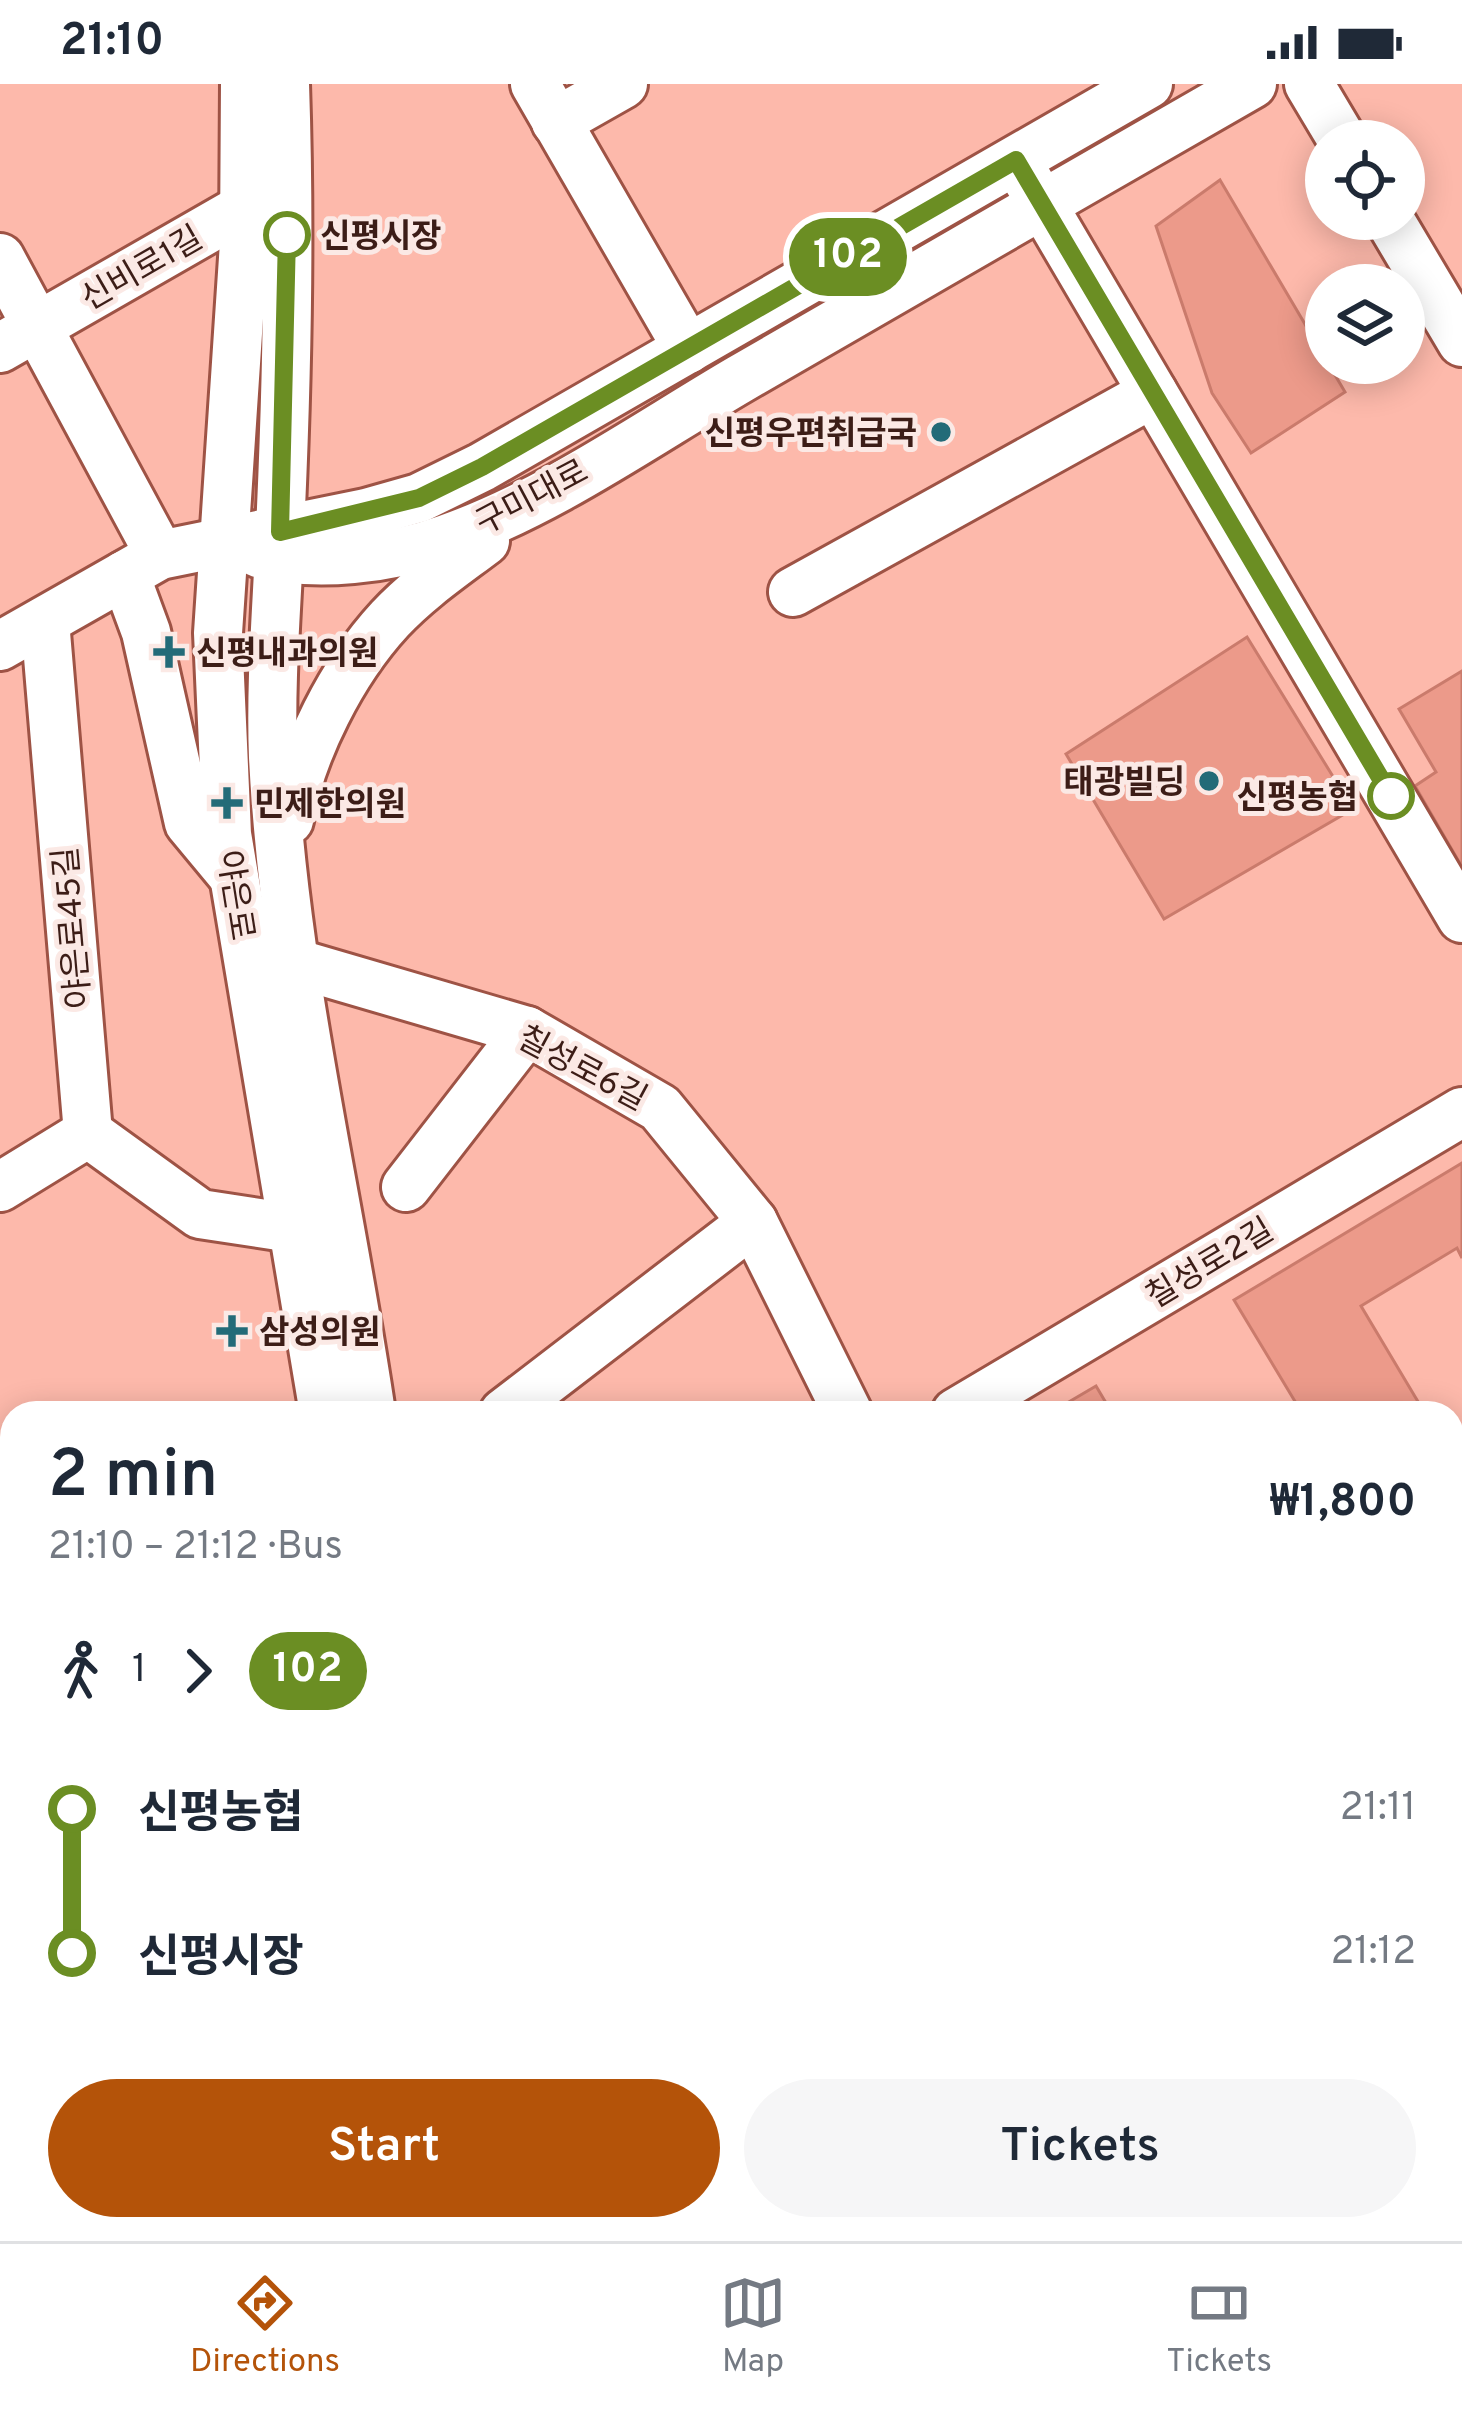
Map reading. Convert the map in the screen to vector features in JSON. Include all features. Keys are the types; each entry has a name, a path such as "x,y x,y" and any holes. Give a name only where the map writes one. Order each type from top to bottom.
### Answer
{"street":[{"path":"216,84 245,134"},
{"name":"야은로","path":"245,84 244,208 218,633 234,877 322,1401"},
{"name":"야은로","path":"285,84 288,193 272,646 273,756 282,861 369,1401"},
{"path":"623,84 546,103 688,349"},
{"name":"구미대로","path":"279,545 419,498 1148,84"},
{"name":"구미대로","path":"224,545 405,553 450,538 571,477 1252,84"},
{"path":"1309,84 1330,120"},
{"path":"1016,160 1462,918"},
{"name":"신비로1길","path":"19,337 244,208"},
{"path":"1401,240 1462,342"},
{"path":"0,258 19,337 142,565 146,632 189,823 234,877"},
{"path":"793,592 1153,393"},
{"path":"282,861 293,796 322,726 387,622 420,590 571,477"},
{"path":"0,646 142,565 224,545"},
{"name":"야은로45길","path":"45,621 88,1133"},
{"name":"칠성로6길","path":"298,964 527,1031 660,1108 753,1222 842,1401"},
{"path":"406,1187 527,1031"},
{"name":"칠성로2길","path":"976,1401 1462,1112"},
{"path":"0,1187 88,1133 200,1214 292,1228"},
{"path":"520,1401 753,1222"}],"building":[{"path":"1220,180 1305,324 1305,384 1340,384 1345,392 1251,453 1212,393 1156,226"},
{"name":"태광빌딩","path":"1247,637 1353,809 1164,919 1066,754"},
{"path":"1462,671 1462,867 1415,786 1436,772 1399,709"},
{"path":"1462,1163 1462,1258 1457,1248 1361,1306 1418,1401 1295,1401 1234,1300"},
{"path":"1096,1386 1105,1401 1070,1401"}],"bus line":[{"name":"102","path":"287,235 280,532 419,498 482,467 1016,160 1391,796"}],"place":[{"name":"신평시장","path":"287,235"},
{"name":"신평우편취급국","path":"941,432"},
{"name":"신평내과의원","path":"169,652"},
{"name":"태광빌딩","path":"1209,781"},
{"name":"신평농협","path":"1391,796"},
{"name":"민제한의원","path":"227,803"},
{"name":"삼성의원","path":"232,1331"}]}
